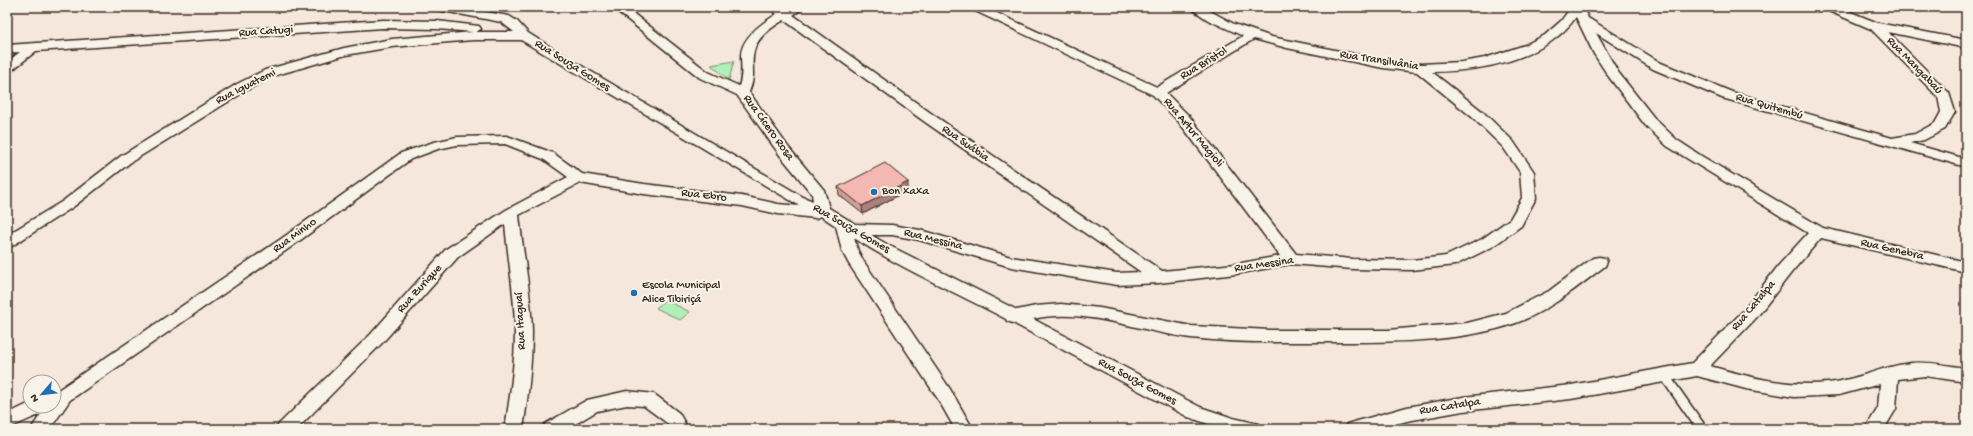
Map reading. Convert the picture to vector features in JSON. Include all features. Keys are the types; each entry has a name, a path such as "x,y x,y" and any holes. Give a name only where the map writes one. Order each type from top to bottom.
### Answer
{"street":[{"name":"Rua Souza Gomes","path":"438,7 504,19 513,24 524,36 648,113 798,200 837,219 883,249 975,295 1013,317 1194,412 1233,426 1253,429"},
{"name":"Rua Cícero Rosa","path":"618,7 704,75 742,92 760,115 784,151 819,193 837,219"},
{"path":"742,92 748,76 748,51 755,35 779,10 799,7"},
{"name":"Rua Artur Magioli","path":"975,7 1158,92 1184,119 1291,259"},
{"name":"Rua Transilvânia","path":"1195,7 1212,19 1251,36 1389,65 1420,68 1496,60 1521,52 1543,42 1559,31 1577,7"},
{"path":"1577,7 1600,54 1613,74 1650,122 1672,143 1738,185 1818,232"},
{"path":"1828,7 1874,26 1966,44"},
{"name":"Rua Suábia","path":"779,10 930,119 1159,277"},
{"name":"Rua Quitembú","path":"1584,21 1657,66 1687,80 1727,95 1966,164"},
{"name":"Rua Catugi","path":"7,49 383,24 437,25 524,36"},
{"name":"Rua Mangabaú","path":"1874,26 1918,68 1944,96 1948,112 1940,126 1920,137 1888,142"},
{"name":"Rua Iguatemi","path":"7,242 68,204 126,159 242,87 269,74 344,52 392,43 473,36 524,36"},
{"name":"Rua Bristol","path":"1158,92 1251,36"},
{"path":"7,68 32,48"},
{"name":"Rua Messina","path":"837,219 920,235 1011,262 1117,279 1159,277 1236,269 1291,259 1352,264 1412,265 1449,261 1487,243 1516,222 1530,198 1527,172 1508,144 1482,119 1420,68"},
{"name":"Rua Minho","path":"62,395 286,243 406,156 434,146 458,141 507,140 548,156 578,178"},
{"name":"Rua Ebro","path":"578,178 644,189 742,201 837,219"},
{"name":"Rua Zurique","path":"285,429 377,338 452,253 511,213 578,178"},
{"name":"Rua Itaguaí","path":"511,213 521,308 523,346 520,391 514,429"},
{"path":"837,219 857,264 944,394 964,429"},
{"name":"Rua Genebra","path":"1818,232 1966,266"},
{"name":"Rua Catalpa","path":"1352,429 1407,414 1463,404 1571,392 1697,369 1750,314 1785,269 1818,232"},
{"path":"1013,317 1036,312 1061,310 1100,314 1191,332 1270,336 1388,336 1466,329 1511,318 1555,295 1599,262"},
{"path":"1697,369 1755,386 1796,390 1842,388 1862,384 1890,374 1912,370 1932,370 1966,375"},
{"path":"1874,429 1887,409 1890,374"},
{"path":"551,429 593,405 627,398 648,399 673,418 679,429"},
{"path":"7,422 24,414"},
{"name":"Rua Minho","path":"40,429 49,414"}],"lane":[{"path":"1664,375 1702,429"}],"green space":[{"path":"734,61 729,80 711,65"},
{"path":"665,300 690,312 680,320 656,308"}],"building":[{"name":"Bon xaxa","path":"885,163 908,182 862,206 838,187"}],"place":[{"name":"Bon xaxa","path":"874,192"},
{"name":"Escola Municipal Alice Tibiriçá","path":"634,293"}]}
